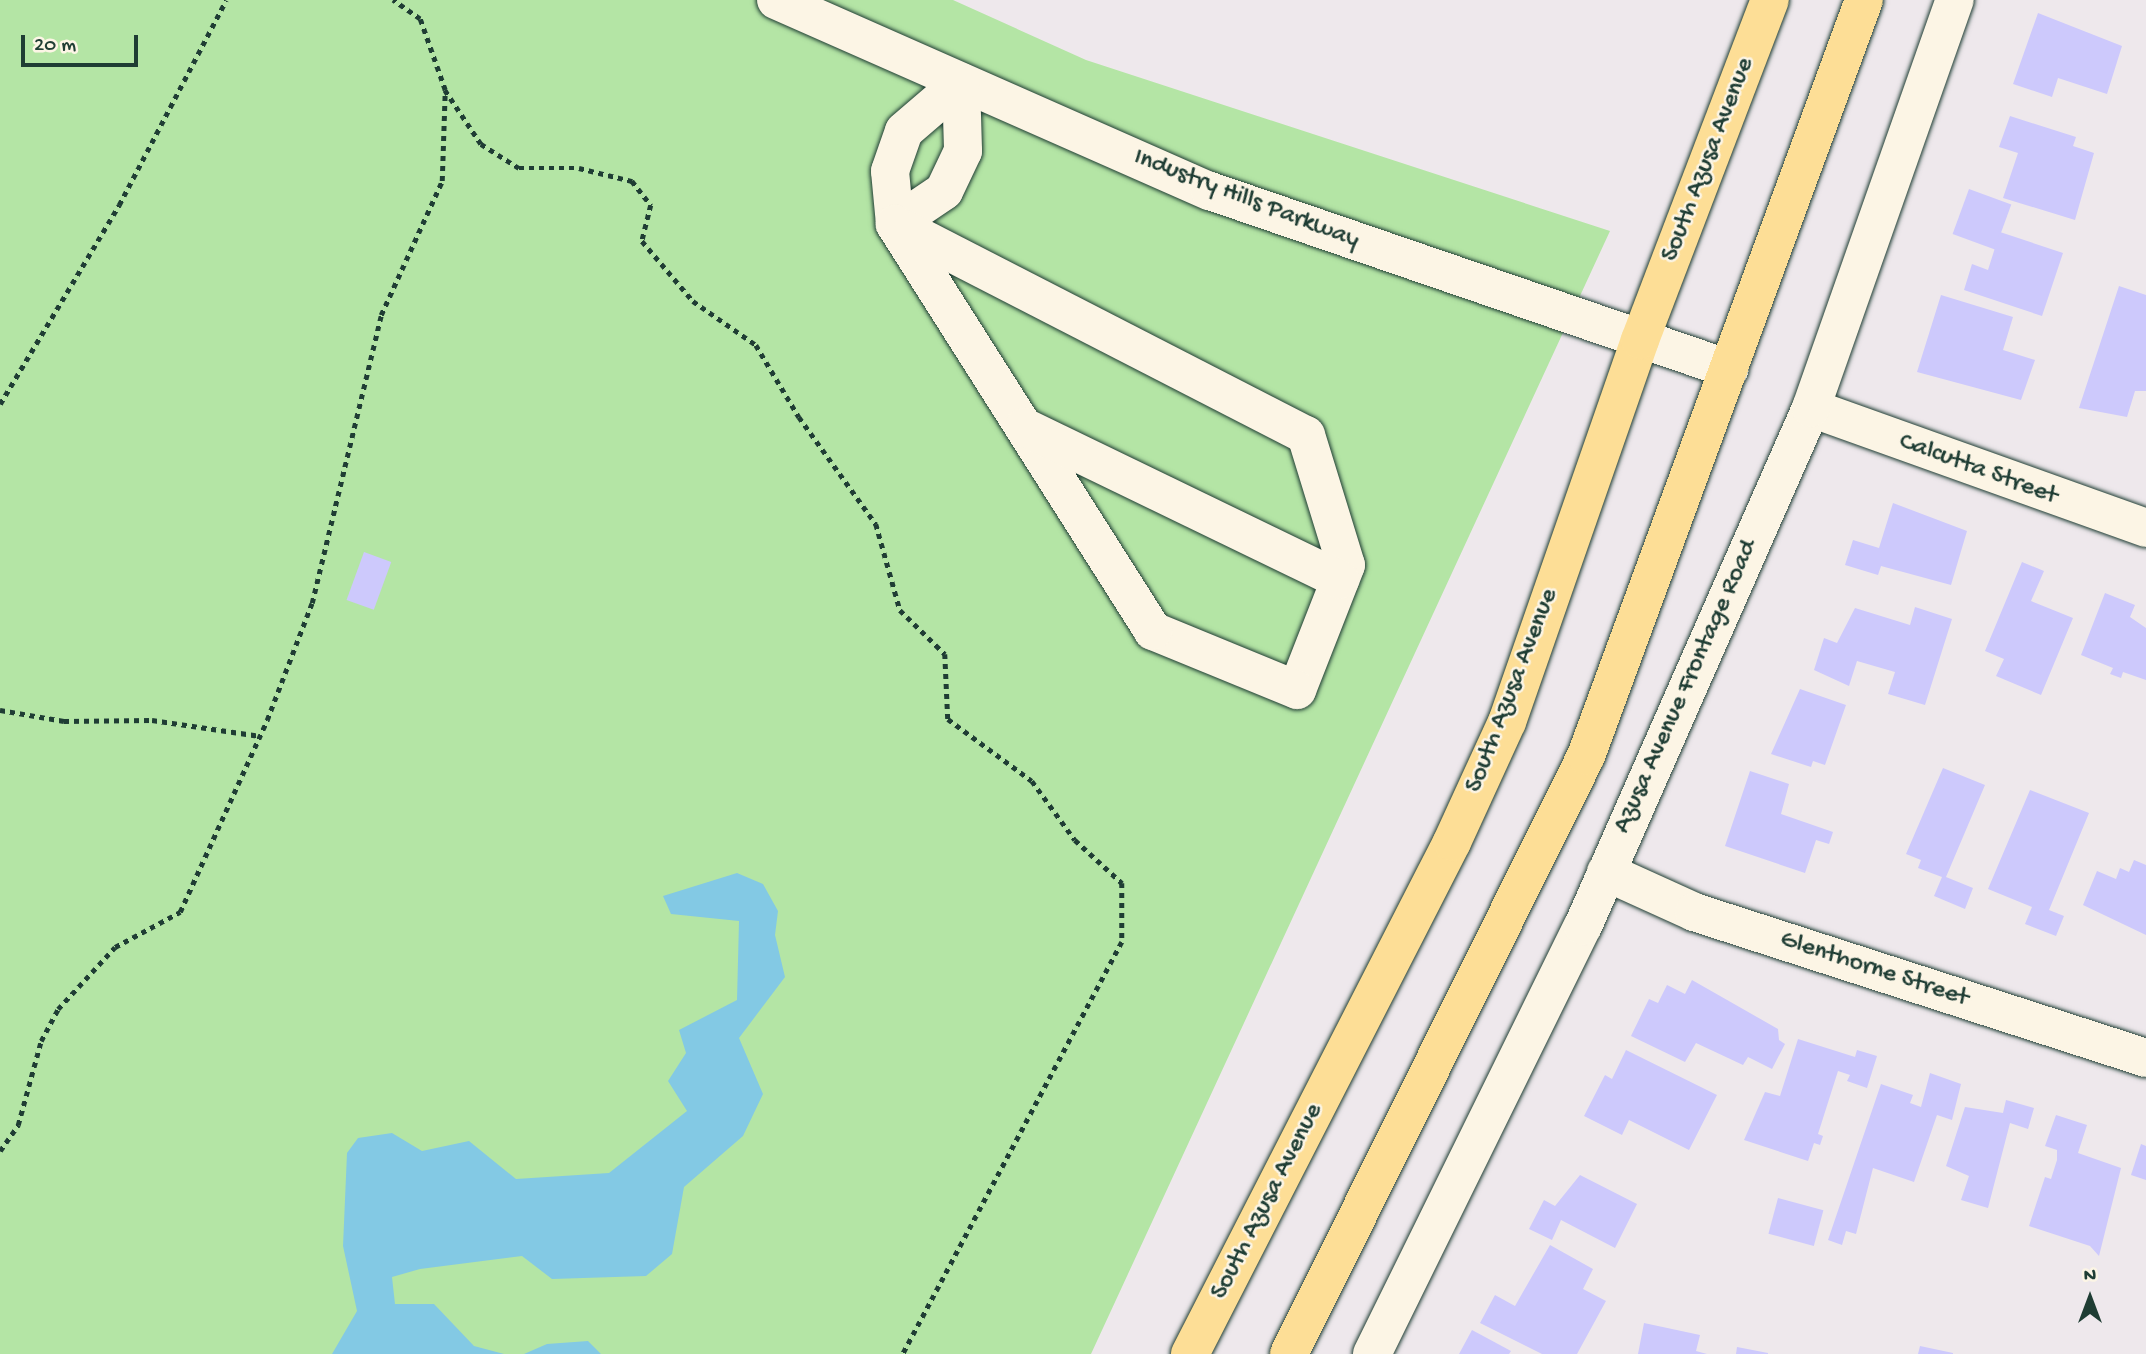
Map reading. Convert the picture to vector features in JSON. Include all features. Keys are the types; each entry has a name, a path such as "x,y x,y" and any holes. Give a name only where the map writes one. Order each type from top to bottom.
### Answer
{"main road":[{"name":"South Azusa Avenue","path":"1190,1354 1452,842 1507,722 1640,340 1770,0"},
{"path":"1289,1354 1586,756 1864,0"}],"street":[{"name":"Industry Hills Parkway","path":"776,0 1210,191 1729,369"},
{"name":"Azusa Avenue Frontage Road","path":"1371,1354 1606,872 1811,408 1955,0"},
{"path":"895,224 1307,435 1346,565 1297,691 1153,631 895,224 890,171 904,131 961,82"},
{"path":"895,224 944,191 963,151 961,82"},
{"name":"Calcutta Street","path":"1811,408 2146,528"},
{"path":"1023,426 1340,580"},
{"name":"Glenthorne Street","path":"1606,872 1694,912 2146,1058"}],"path":[{"path":"0,404 119,205 226,0"},
{"path":"393,0 420,19 445,90 481,144 519,168 579,168 632,181 651,205 642,241 693,300 756,345 799,417 876,524 900,610 945,654 948,719 1032,781 1075,840 1122,883 1122,942 903,1354"},
{"path":"0,1151 18,1125 41,1041 58,1010 115,947 180,912 260,736 312,603 380,316 442,181 445,90"},
{"path":"0,710 64,721 152,720 260,736"}],"green space":[{"path":"0,0 953,0 1086,60 1610,231 1091,1354 0,1354"}],"water":[{"path":"737,873 763,884 778,911 775,935 785,977 739,1038 763,1094 743,1136 684,1187 672,1254 646,1276 552,1279 522,1256 420,1269 392,1277 395,1304 434,1304 474,1346 504,1354 332,1354 357,1311 343,1246 347,1153 358,1138 392,1133 422,1151 469,1141 516,1179 609,1173 687,1111 668,1081 686,1053 679,1030 737,1000 739,921 671,914 663,896"},
{"path":"588,1341 601,1354 524,1354 547,1344"}],"building":[{"path":"2038,13 2122,46 2107,94 2058,78 2052,97 2013,84"},
{"path":"2010,116 2076,137 2073,146 2094,153 2075,220 2003,198 2018,153 1999,147"},
{"path":"1969,189 2011,204 1995,249 1953,234"},
{"path":"2000,232 2063,253 2042,316 1964,290 1972,264 1988,270"},
{"path":"2119,286 2146,295 2146,391 2135,391 2127,417 2079,408"},
{"path":"1941,295 2013,317 2003,350 2035,360 2021,400 1917,372"},
{"path":"1893,503 1967,531 1951,585 1881,566 1878,575 1845,565 1853,540 1879,548"},
{"path":"364,552 391,562 374,610 347,600"},
{"path":"2022,562 2044,571 2031,601 2073,618 2041,695 1996,676 2004,659 1985,651"},
{"path":"2105,593 2135,605 2130,617 2146,628 2146,680 2123,672 2121,678 2110,674 2113,668 2081,655"},
{"path":"1915,607 1952,619 1925,705 1888,694 1895,672 1857,661 1849,686 1814,670 1824,638 1837,643 1855,608 1910,625"},
{"path":"1800,689 1846,705 1825,765 1813,761 1811,767 1771,754"},
{"path":"1943,768 1985,785 1946,877 1973,888 1965,909 1934,896 1942,877 1918,868 1921,860 1906,854"},
{"path":"1750,771 1789,784 1781,814 1833,832 1829,844 1816,840 1805,873 1725,846"},
{"path":"2030,790 2089,813 2049,910 2064,916 2056,936 2025,924 2032,907 1988,889"},
{"path":"2134,860 2146,865 2146,935 2083,905 2097,871 2116,879 2120,868 2129,872"},
{"path":"1692,980 1778,1029 1779,1040 1785,1044 1772,1069 1748,1057 1743,1065 1696,1043 1685,1062 1631,1036 1649,999 1658,1003 1667,985 1685,994"},
{"path":"1798,1039 1855,1057 1857,1050 1877,1056 1867,1088 1847,1081 1850,1075 1838,1071 1818,1134 1823,1136 1820,1145 1814,1143 1808,1161 1744,1140 1765,1092 1780,1096"},
{"path":"1626,1050 1717,1095 1689,1150 1629,1120 1622,1135 1584,1116 1605,1075 1612,1079"},
{"path":"1930,1073 1961,1084 1952,1120 1937,1115 1914,1182 1873,1168 1856,1234 1846,1231 1842,1245 1828,1240 1881,1084 1913,1095 1910,1103 1921,1107"},
{"path":"2006,1100 2034,1108 2028,1129 2010,1123 1988,1208 1961,1200 1969,1176 1946,1166 1965,1107 2003,1113"},
{"path":"2056,1115 2087,1125 2078,1153 2121,1168 2099,1256 2090,1246 2029,1226 2045,1177 2051,1179 2057,1160 2057,1150 2045,1146"},
{"path":"2141,1144 2146,1146 2146,1180 2131,1175"},
{"path":"1580,1175 1637,1204 1615,1248 1561,1220 1552,1240 1529,1229 1544,1200 1555,1206"},
{"path":"1778,1198 1823,1210 1814,1246 1768,1234"},
{"path":"1550,1245 1593,1269 1583,1289 1606,1301 1577,1354 1542,1354 1480,1323 1495,1295 1515,1306"},
{"path":"1644,1323 1700,1335 1696,1351 1707,1354 1638,1354"},
{"path":"1472,1330 1511,1351 1509,1354 1459,1354"},
{"path":"1920,1346 1953,1353 1953,1354 1918,1354"},
{"path":"1737,1347 1768,1353 1768,1354 1736,1354"}]}
